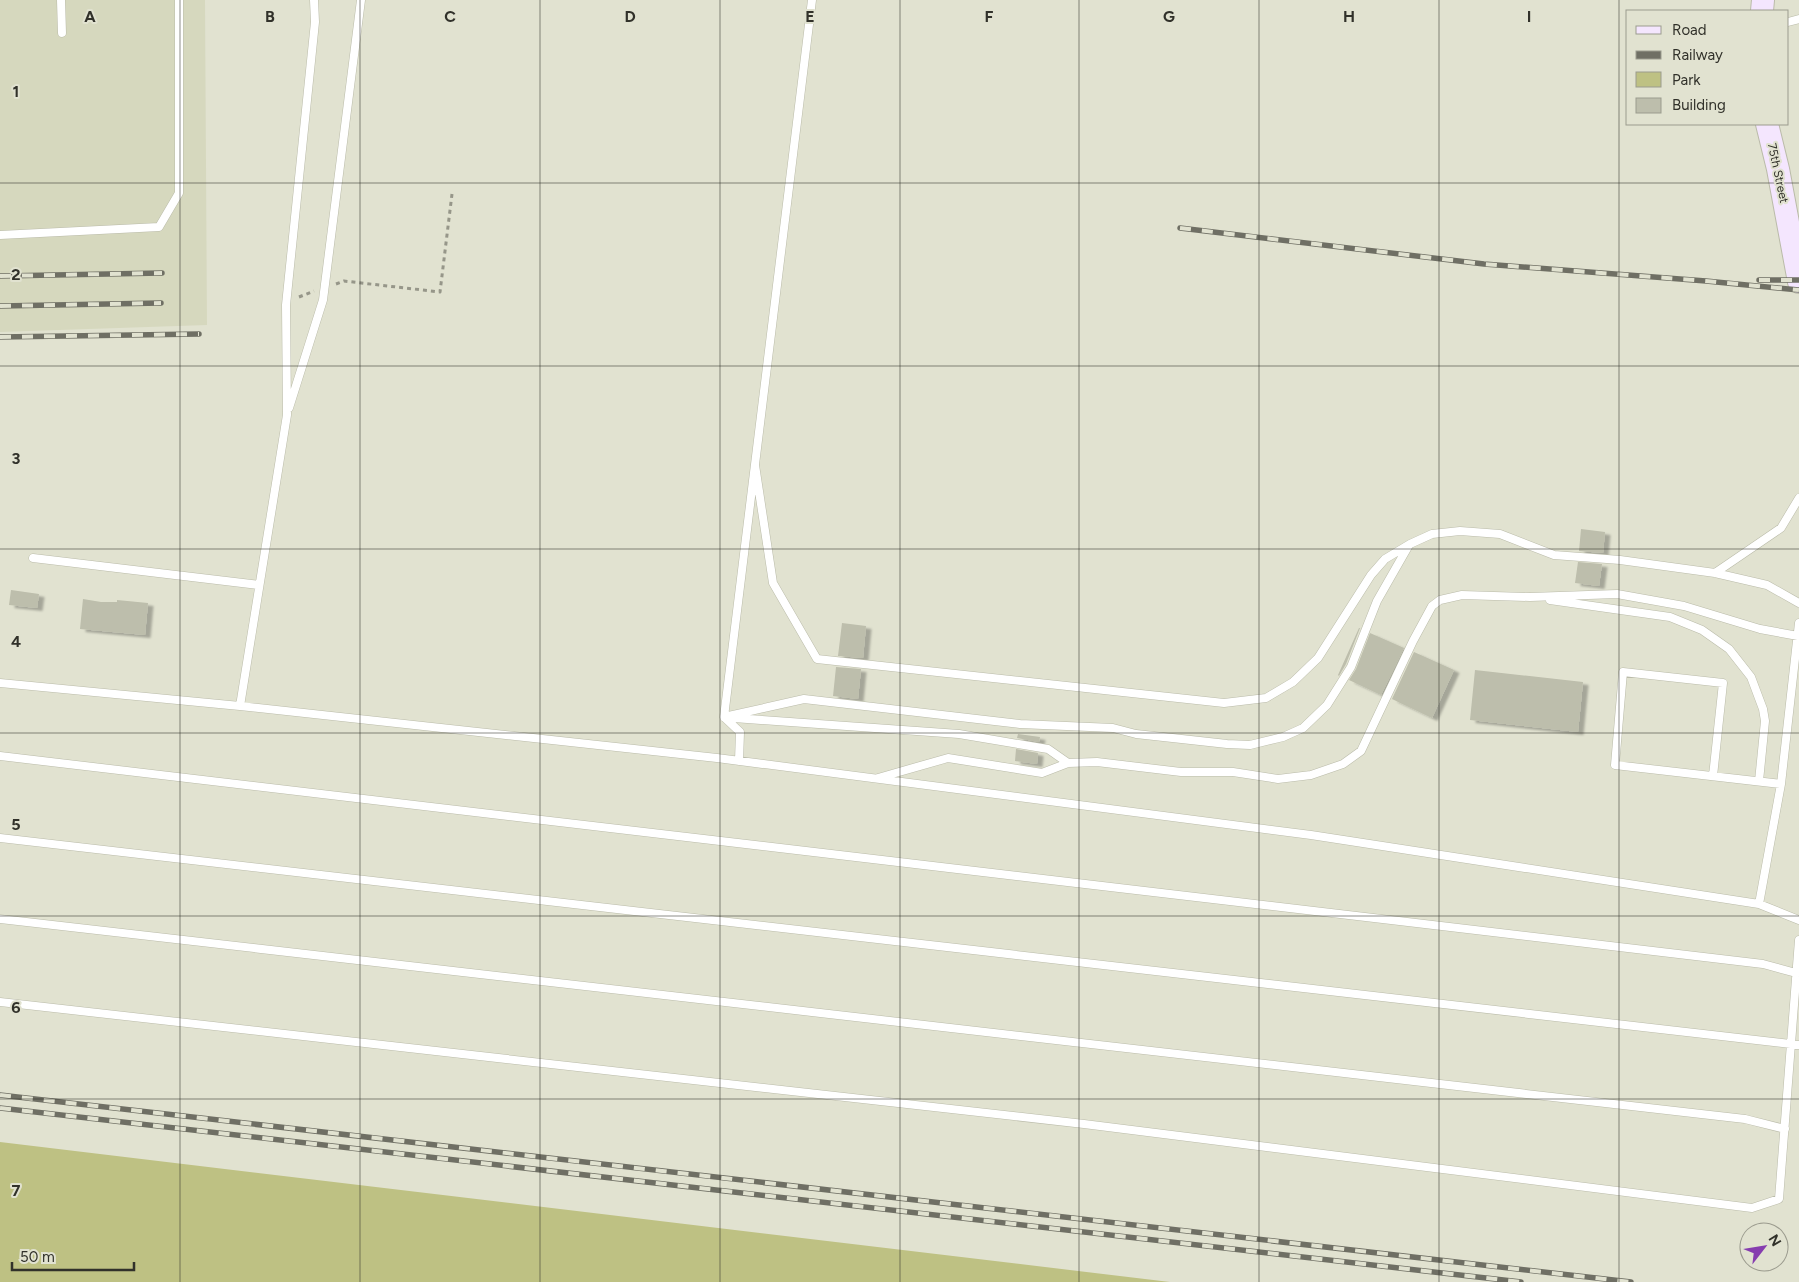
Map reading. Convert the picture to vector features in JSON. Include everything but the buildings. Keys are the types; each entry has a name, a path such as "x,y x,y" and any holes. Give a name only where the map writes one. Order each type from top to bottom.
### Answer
{"street":[{"name":"75th Street","path":"1767,125 1778,169 1799,282"}],"lane":[{"path":"61,0 62,33"},
{"path":"0,235 159,227 179,193 179,0"},
{"path":"286,415 286,305 315,22 314,0"},
{"path":"240,706 286,415 323,300 361,0"},
{"path":"724,717 812,0"},
{"path":"755,465 774,583 817,659 1224,703 1266,698 1293,682 1318,658 1371,574 1385,559 1410,544 1432,534 1460,531 1500,534 1554,555 1620,560 1715,573 1767,585 1799,603"},
{"path":"1715,573 1781,528 1799,498"},
{"path":"724,717 804,699 1020,724 1113,728 1136,734 1227,744 1250,745 1283,737 1303,728 1327,705 1351,667 1376,601 1410,544"},
{"path":"33,558 259,585"},
{"path":"875,779 948,758 1042,773 1068,763 1097,762 1181,772 1233,772 1278,779 1311,775 1343,764 1361,751 1413,641 1432,606 1440,600 1462,595 1530,597 1617,594 1684,606 1760,630 1798,636"},
{"path":"1530,597 1670,617 1702,630 1728,649 1751,677 1763,709 1765,721 1759,781"},
{"path":"1759,904 1781,784 1799,623"},
{"path":"1713,776 1723,683 1623,672 1614,764 1713,776 1759,781 1781,784"},
{"path":"0,683 240,706 739,761 1311,835 1759,904 1799,920"},
{"path":"724,717 740,732 739,761"},
{"path":"724,717 959,734 1048,749 1068,763"},
{"path":"0,756 1763,964 1796,972"},
{"path":"0,838 1795,1044"},
{"path":"0,918 1745,1119 1785,1129"},
{"path":"0,1002 1084,1124 1752,1208 1779,1199 1795,1044 1796,972 1799,940"}],"path":[{"path":"286,305 302,294 344,281 440,292 452,194"}],"shaded area":[{"path":"0,0 205,0 207,325 0,332"}],"green space":[{"path":"0,1142 1170,1282 0,1282"}],"railway":[{"path":"1180,228 1484,264 1799,290"},
{"path":"0,276 162,273"},
{"path":"1759,280 1799,280"},
{"path":"0,306 161,303"},
{"path":"0,337 199,334"},
{"path":"0,1095 1631,1282"},
{"path":"0,1108 1521,1282"}]}
